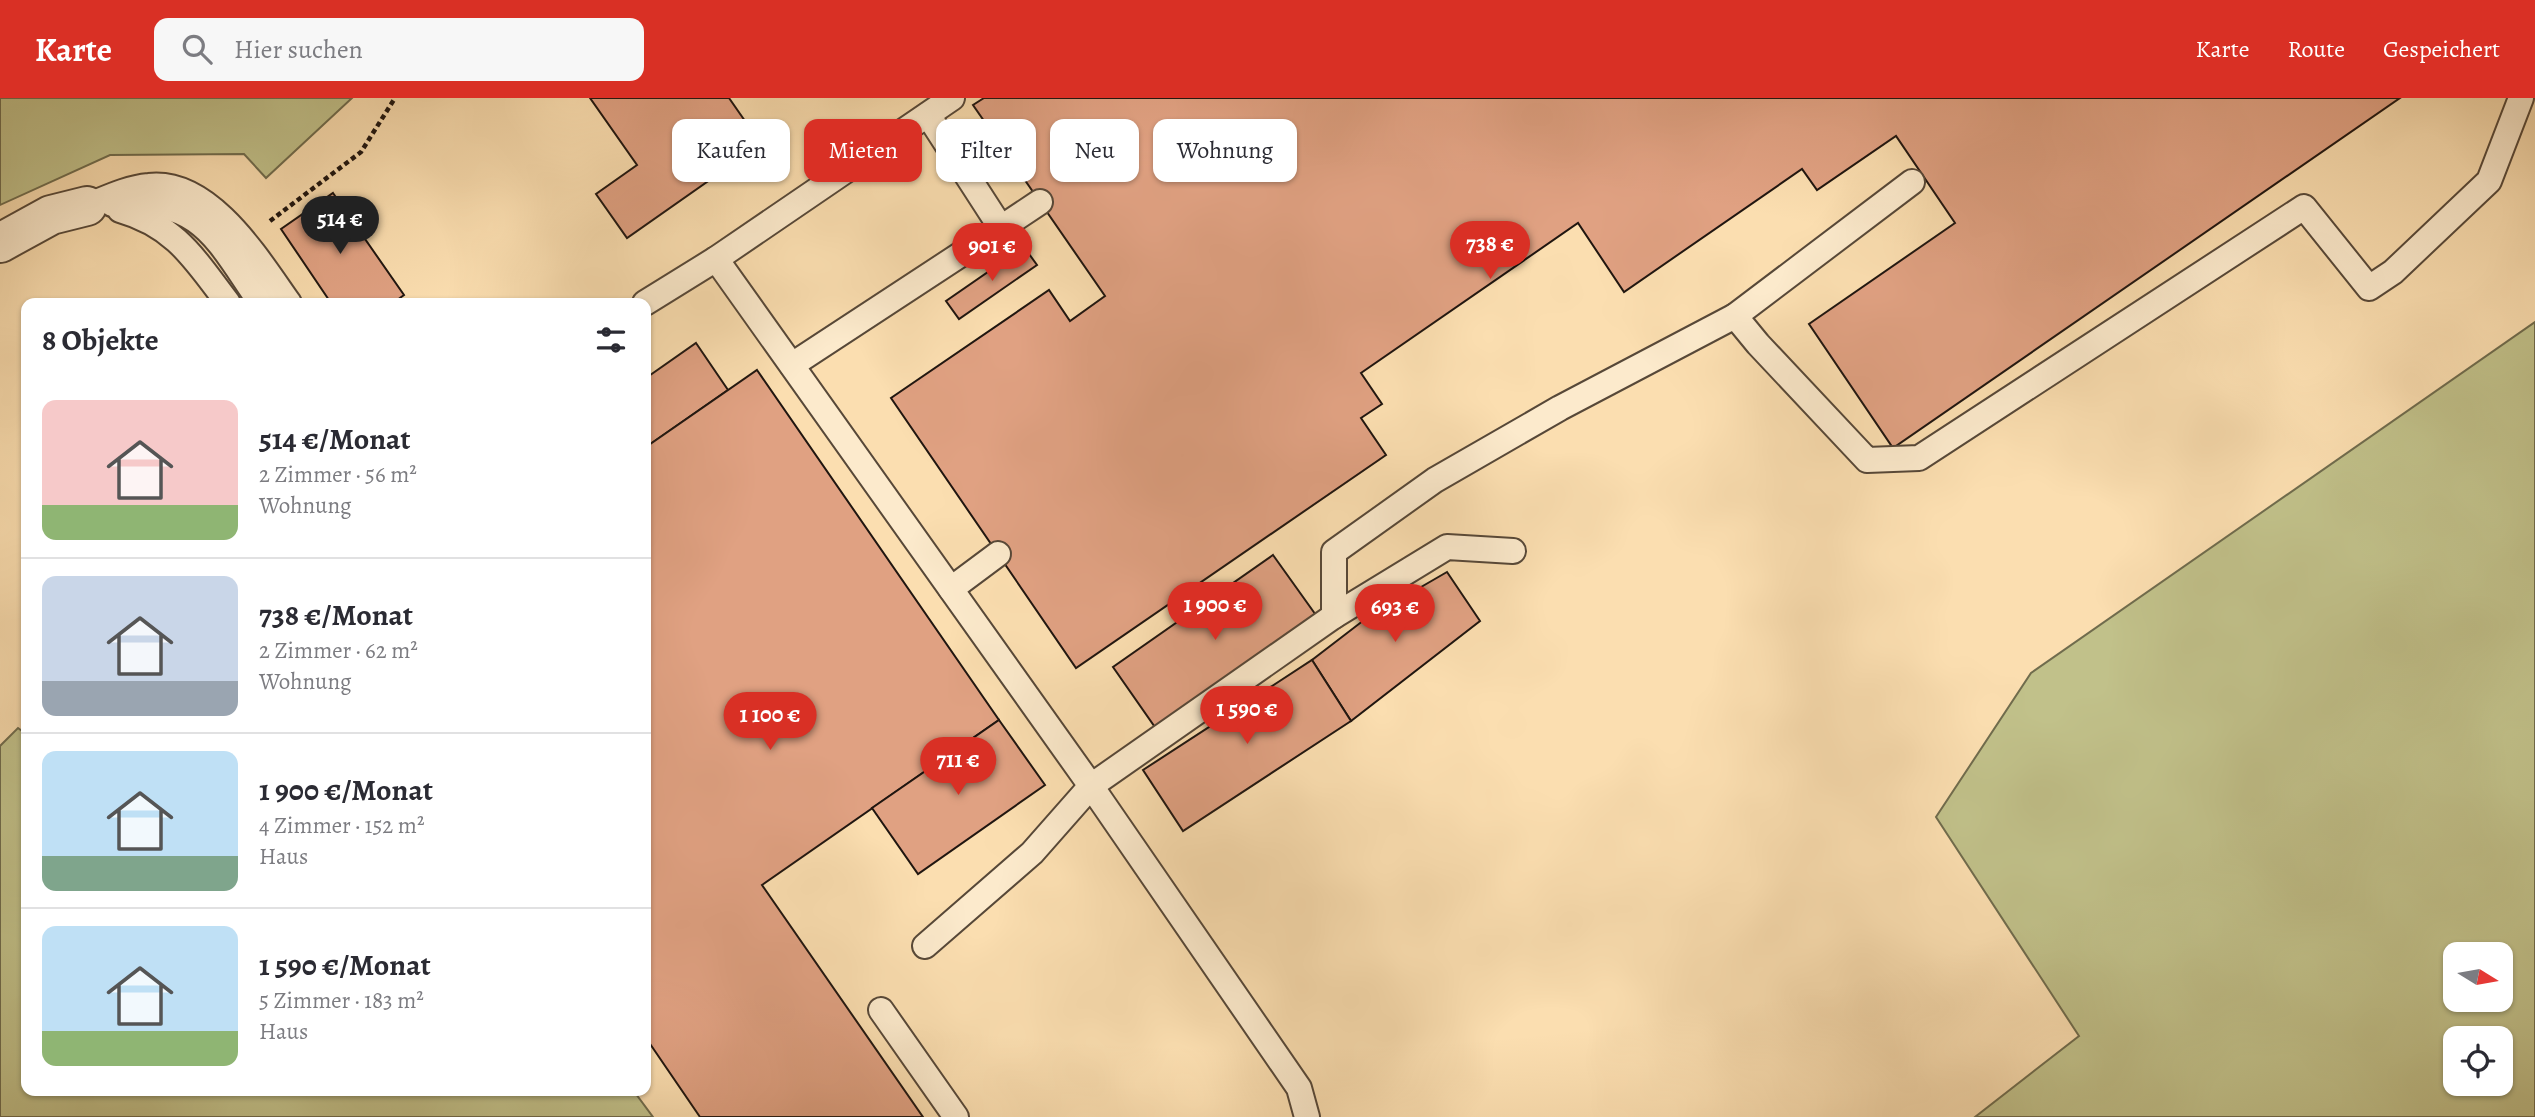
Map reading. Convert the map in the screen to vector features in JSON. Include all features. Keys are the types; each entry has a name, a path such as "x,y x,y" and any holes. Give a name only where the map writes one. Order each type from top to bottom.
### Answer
{"street":[{"path":"0,243 51,215 87,205"}],"lane":[{"path":"651,299 716,259 952,98"},
{"path":"1735,316 1867,460 1919,458 2304,206 2369,288 2393,272 2489,181 2521,98"},
{"path":"928,115 1001,228"},
{"path":"1334,617 1334,552 1435,481 1560,408 1735,316 1912,182"},
{"path":"87,205 128,190 152,185 177,190 206,205 233,225 285,298"},
{"path":"792,365 1040,202"},
{"path":"87,205 145,204 172,209 195,219 214,233 258,298"},
{"path":"87,205 125,211 173,236 188,249 224,298"},
{"path":"716,259 1091,786 1299,1088 1307,1117"},
{"path":"925,946 1031,853 1091,786 1334,617 1447,547 1513,551"},
{"path":"951,589 998,554"},
{"path":"881,1010 956,1117"}],"path":[{"path":"244,240 361,152 395,98"}],"green space":[{"path":"0,98 352,98 266,178 244,154 110,155 0,205"},
{"path":"2535,322 2535,1117 1975,1117 2079,1036 1936,817 2031,673"},
{"path":"18,728 21,730 21,1096 637,1096 653,1117 0,1117 0,746"}],"building":[{"path":"590,98 729,98 744,119 672,119 672,182 707,182 627,238 596,194 637,165"},
{"path":"984,98 2400,98 1893,448 1809,324 1955,223 1896,136 1817,190 1802,169 1624,292 1578,223 1361,373 1382,404 1361,418 1386,455 1076,668 891,398 1049,290 1070,321 1105,296 1026,182 1036,182 1036,119 983,119 973,105"},
{"path":"333,193 404,295 400,298 328,298 281,229"},
{"path":"1024,247 1037,265 959,319 946,301"},
{"path":"696,343 728,390 651,444 651,374"},
{"path":"757,370 999,720 762,885 923,1117 700,1117 651,1045 651,444"},
{"path":"1273,555 1318,618 1157,730 1113,667"},
{"path":"1447,572 1480,621 1351,721 1312,660 1364,620"},
{"path":"1312,660 1351,721 1183,831 1143,770"},
{"path":"999,720 1045,785 918,874 872,808"}]}
